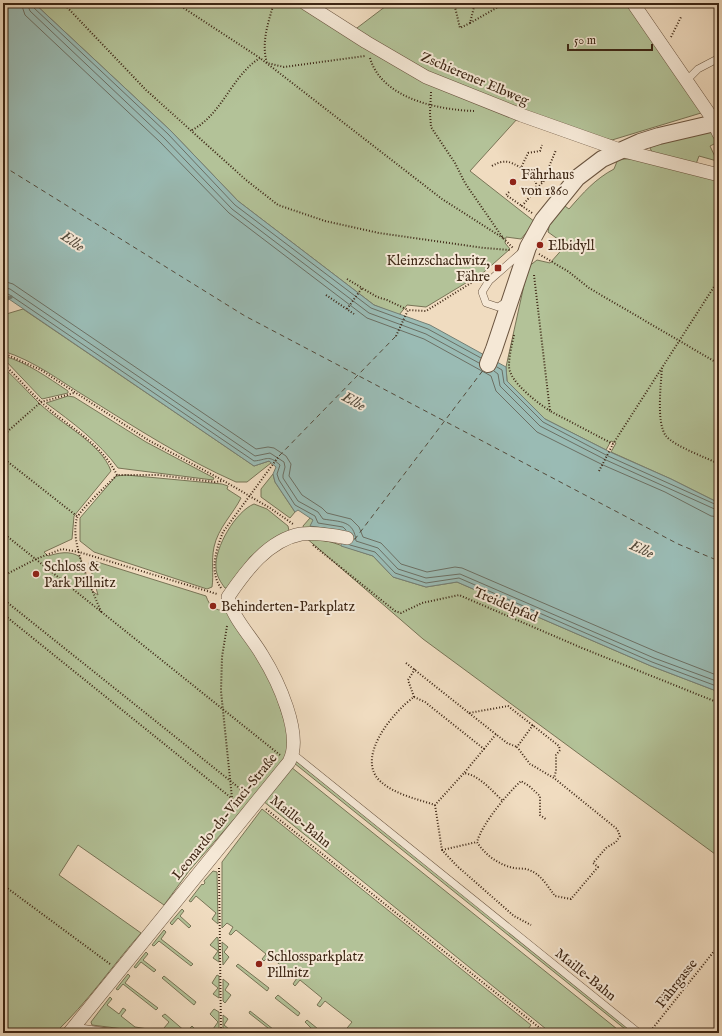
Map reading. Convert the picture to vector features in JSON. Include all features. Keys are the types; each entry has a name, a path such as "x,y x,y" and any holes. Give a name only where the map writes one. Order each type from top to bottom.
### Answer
{"street":[{"name":"Zschierener Elbweg","path":"306,3 366,42 426,77 520,115 620,150 719,175"},
{"path":"488,364 527,250 543,220 577,178 602,159 620,150 659,136 717,127 687,80 633,3"},
{"path":"229,603 245,571 264,554 285,539 301,534 322,534 347,538"},
{"name":"Leonardo-da-Vinci-Straße","path":"71,1030 253,807 291,758 292,729 285,703 276,680 229,603"}],"lane":[{"path":"687,80 698,69 719,58"},
{"path":"509,301 498,307 486,303 482,292 488,281 527,250"},
{"name":"Maille-Bahn","path":"291,758 639,1033"},
{"path":"71,1030 116,1033"}],"path":[{"path":"63,3 146,90 246,180 278,204 325,221 379,233 484,248 527,250"},
{"path":"176,3 267,63 442,199 502,238 569,272 589,288 719,364"},
{"path":"267,63 264,54 266,28 274,3"},
{"path":"454,3 460,28 505,3"},
{"path":"470,23 475,3"},
{"path":"665,48 682,17"},
{"path":"267,63 284,66 369,55 373,67 392,89 430,105 460,110 482,111"},
{"path":"191,130 198,127 210,116 249,65 260,58"},
{"path":"426,77 431,94 431,127 455,162 466,183 502,238"},
{"path":"521,168 528,153 540,151 542,146"},
{"path":"509,192 506,195 523,205 542,182 546,181 546,174 556,150"},
{"path":"492,166 504,161 512,162 535,177 536,189"},
{"path":"542,182 540,179 546,174"},
{"path":"510,255 527,250"},
{"path":"533,270 550,411"},
{"path":"347,279 377,298 387,300 408,310 426,311 482,277"},
{"path":"599,471 613,444 719,279"},
{"path":"347,309 362,288"},
{"path":"326,294 354,314"},
{"path":"396,336 408,310"},
{"path":"406,313 410,315"},
{"path":"514,333 508,365 515,380 530,397 550,411 613,444"},
{"name":"Treidelpfad","path":"3,353 41,370 148,440 249,495 298,527 301,534 395,611 401,613 422,603 459,595 582,648 719,703"},
{"path":"3,364 40,402 72,425 102,452 110,462 117,475"},
{"path":"662,368 660,420 666,436 684,448 719,464"},
{"path":"3,440 8,431 40,402 75,393"},
{"path":"232,798 221,691 222,657 229,603 218,584 214,568 218,547 223,532 279,456"},
{"path":"3,458 78,517"},
{"path":"101,613 79,552 75,534 78,517 117,475 158,475 215,482 224,481"},
{"path":"3,533 224,710 291,758"},
{"path":"3,576 36,559 62,549 79,552 229,603"},
{"name":"Maille-Bahn","path":"3,599 230,780 253,807 546,1033"},
{"path":"3,614 232,798 253,807"},
{"path":"406,663 507,743 517,747 530,764 554,778 617,829 620,836 616,842 606,848 593,863 598,867 571,899 555,896 537,874 528,870 515,869 502,865 480,848 477,842 480,832 503,801 521,781 540,796 540,815 547,820"},
{"path":"415,669 408,680 414,697 425,702 484,749"},
{"path":"414,697 404,704 391,718 379,735 373,755 373,765 378,779 386,785 398,792 435,805"},
{"path":"469,713 508,706 533,725 559,746 560,750 556,755 556,771 554,778"},
{"path":"517,747 533,725"},
{"path":"435,805 496,734"},
{"path":"464,773 477,778 503,801"},
{"path":"435,805 442,850 457,866 514,916 531,925"},
{"path":"442,850 477,842"},
{"path":"219,866 221,1033"},
{"path":"3,885 120,970"},
{"name":"Fährgasse","path":"649,1033 719,945"}],"green space":[{"path":"34,3 302,3 353,31 390,3 625,3 651,36 701,113 612,140 518,118 470,171 535,222 521,239 506,237 505,243 510,249 484,272 426,307 407,305 399,315 374,305 238,201 171,131"},
{"path":"708,132 714,133 718,142 710,146 717,161 699,156 696,164 652,152 650,148 654,144"},
{"path":"618,159 635,159 719,179 719,503 671,479 611,452 616,443 611,441 606,450 545,419 507,381 506,367 528,267 537,260 550,263 566,245 548,232 550,222 562,204 569,209 595,182 614,169"},
{"path":"23,309 254,466 269,461 271,463 247,482 236,482 160,443 37,366 3,351 3,315"},
{"path":"4,356 21,362 37,371 68,391 68,393 42,399 3,358"},
{"path":"3,367 40,404 90,443 106,461 111,471 74,516 72,539 44,552 48,556 60,553 72,553 80,557 92,591 98,595 89,563 91,560 206,596 209,603 213,607 218,610 226,611 260,656 271,680 287,729 288,747 285,757 275,772 189,871 164,905 78,845 59,875 141,933 89,997 55,1033 3,1033"},
{"path":"68,396 74,397 146,442 214,478 213,480 118,468 94,441 46,403"},
{"path":"273,474 275,482 295,512 290,518 261,497 261,489"},
{"path":"126,475 222,484 228,486 227,489 241,498 222,527 216,540 213,552 212,587 207,589 94,552 80,541 80,518 116,476"},
{"path":"254,504 267,509 288,526 289,531 269,542 250,557 228,588 225,588 216,571 216,560 222,541 240,514"},
{"path":"310,518 314,520 311,525 343,531 304,530 303,526"},
{"path":"305,537 331,542 373,556 393,577 426,587 457,582 651,666 719,692 719,857 423,639"},
{"path":"295,760 635,1033 630,1033 294,763"},
{"path":"291,767 622,1033 551,1033 263,801"},
{"path":"262,809 531,1025 525,1033 343,1033 352,1022 325,1001 320,1007 317,1005 322,998 300,980 295,986 293,984 297,978 269,956 264,961 262,959 266,954 236,930 231,935 229,934 233,927 227,923 222,928 222,862"},
{"path":"213,871 217,872 218,924 212,919 216,913 196,896 191,902 189,901 202,884 203,885 205,883 204,881"},
{"path":"182,909 184,911 180,916 191,926 189,928 178,918 172,925 170,923"},
{"path":"164,930 166,932 161,939 193,964 191,966 159,941 154,946 152,945"},
{"path":"217,937 219,962 213,958 218,951 210,945"},
{"path":"222,942 228,947 224,952 229,957 223,965"},
{"path":"146,952 148,954 143,960 156,970 154,972 141,962 136,968 134,967"},
{"path":"238,964 269,988 267,991 236,966"},
{"path":"128,974 130,976 125,983 158,1008 156,1010 123,984 118,990 116,989"},
{"path":"217,975 219,976 219,998 213,994 218,988 212,983"},
{"path":"164,976 196,1002 194,1005 162,978"},
{"path":"223,979 229,984 225,990 231,995 225,1003 223,1001"},
{"path":"278,995 300,1013 298,1016 275,998"},
{"path":"110,997 112,999 107,1005 119,1014 123,1008 126,1010 121,1016 135,1027 155,1030 155,1033 92,1025 91,1022"},
{"path":"214,1009 219,1012 219,1033 213,1033 213,1029 218,1022 210,1014"},
{"path":"250,1011 278,1033 267,1033 266,1031 268,1028 249,1013"},
{"path":"165,1014 186,1032 192,1026 199,1033 164,1033 164,1028 169,1022 162,1016"},
{"path":"223,1015 228,1019 224,1025 234,1033 223,1033"},
{"path":"307,1020 323,1033 307,1033 311,1028 305,1022"}],"water":[{"name":"Elbe","path":"3,3 34,3 171,131 238,201 374,305 430,325 506,367 507,381 545,419 610,452 671,479 719,503 719,692 651,666 457,582 426,587 393,577 373,556 341,546 343,531 310,526 313,520 298,510 295,512 275,482 273,474 276,467 269,461 254,466 3,295"}],"waterway":[{"path":"3,304 8,298 11,297"}],"ferry route":[{"path":"3,166 245,316 678,544 719,561"},
{"path":"279,456 396,336"},
{"path":"354,539 484,369"}],"place":[{"name":"Fährhaus von 1860","path":"513,182"},
{"name":"Elbidyll","path":"540,245"},
{"name":"Kleinzschachwitz, Fähre","path":"498,268"},
{"name":"Schloss & Park Pillnitz","path":"36,574"},
{"name":"Behinderten-Parkplatz","path":"213,606"},
{"name":"Schlossparkplatz Pillnitz","path":"259,964"}]}
